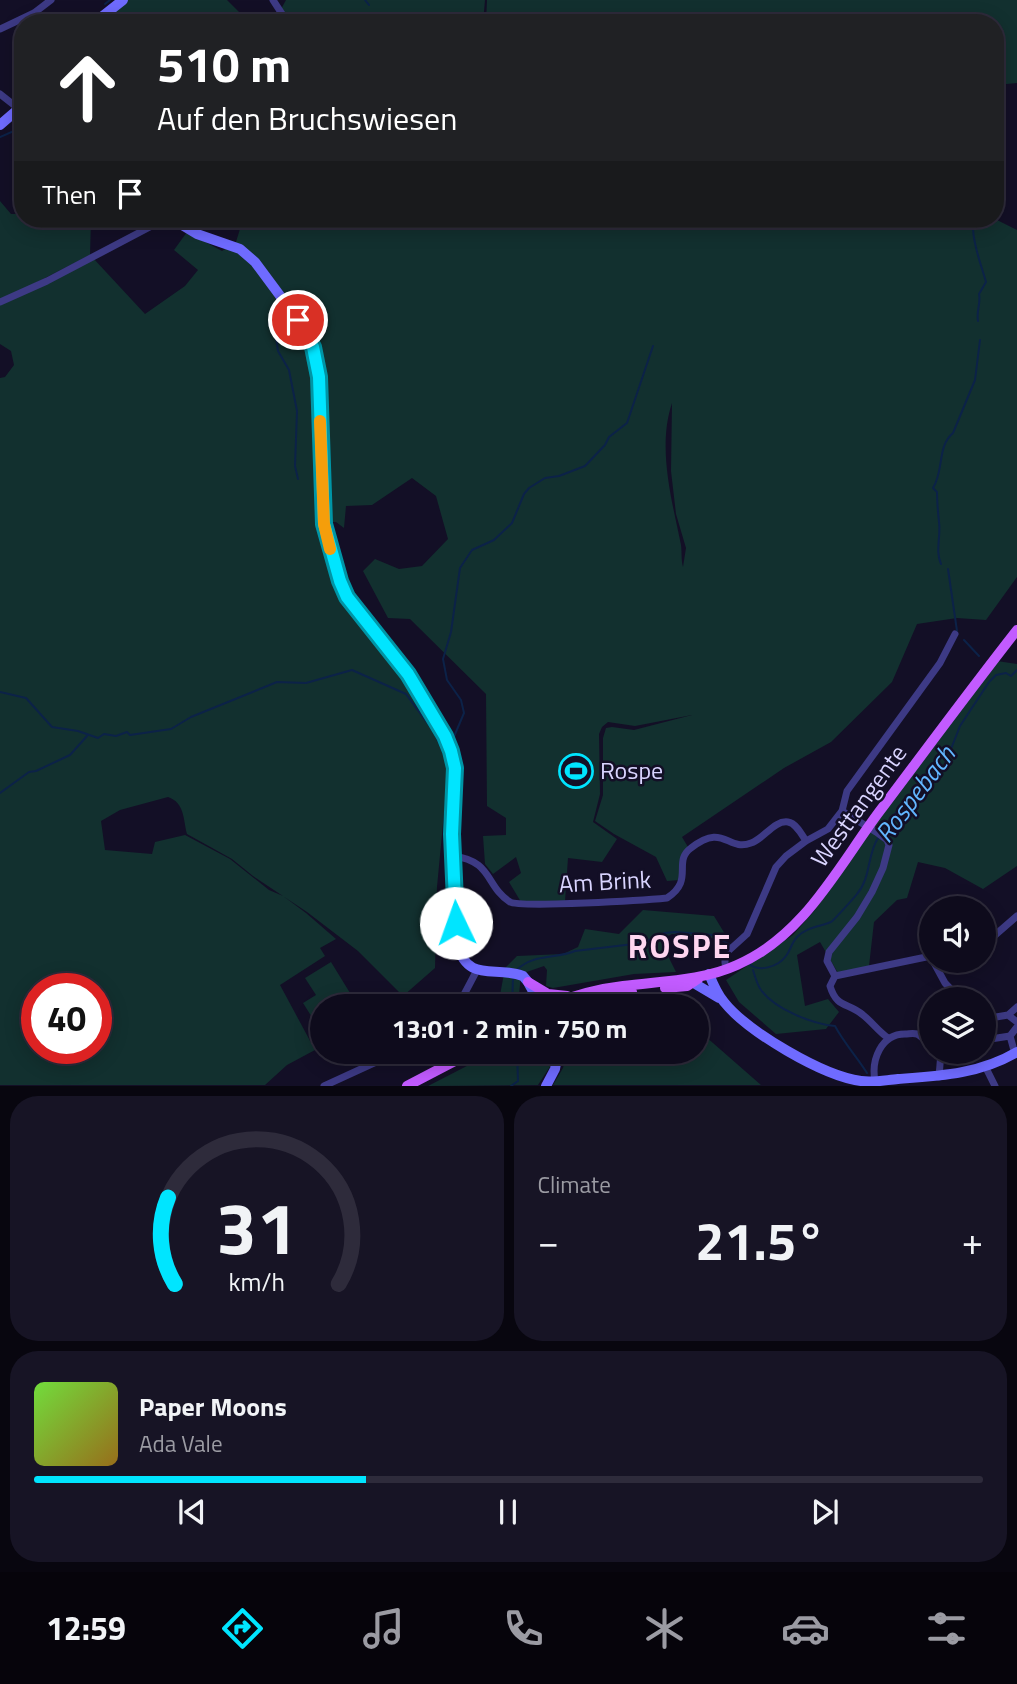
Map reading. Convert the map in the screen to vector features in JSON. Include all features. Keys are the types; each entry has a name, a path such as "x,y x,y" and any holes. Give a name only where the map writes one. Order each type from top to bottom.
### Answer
{"main road":[{"name":"Westtangente","path":"618,994 683,986 746,960 789,932 872,829 1017,630"},
{"name":"Westtangente","path":"590,994 603,989 709,974"},
{"path":"528,982 548,994"},
{"path":"407,1086 449,1064"}],"street":[{"path":"30,14 51,0"},
{"path":"105,14 123,0"},
{"path":"0,302 47,281 148,228"},
{"path":"187,228 240,249 256,262 298,320 313,347 319,377 324,524 330,549 347,597 408,674 451,751 455,775 453,856 457,944 464,962 477,970 514,974 528,982 534,994"},
{"path":"725,964 725,954 747,934 755,919 776,867 806,841 828,830 842,811 847,791 940,663 955,634"},
{"path":"835,976 827,961 829,951 857,916 883,868 889,845 884,837 842,811"},
{"name":"Am Brink","path":"453,856 467,858 481,867 510,903 558,904 667,898 682,884 683,858 689,849 710,836 720,836 745,844 754,842 787,821 793,823 806,841"},
{"path":"996,934 1017,916"},
{"path":"835,976 919,960"},
{"path":"464,994 477,970"},
{"path":"709,974 724,1002"},
{"path":"835,976 830,986 833,996 839,1003 861,1013 888,1038"},
{"path":"692,982 724,1002 768,1038 799,1056 832,1074 870,1083 939,1077 985,1066 1016,1053 1010,1035"},
{"path":"996,1017 1008,1015 1017,1007"},
{"path":"996,1038 1010,1035 1017,1025 1008,1015"},
{"path":"870,1083 878,1052 888,1038 901,1034 919,1036"},
{"path":"324,1086 372,1064"},
{"path":"546,1086 556,1064"},
{"path":"939,1077 941,1064"},
{"path":"985,1066 995,1086"}],"green space":[{"path":"127,0 227,0 241,14 110,14"},
{"path":"286,0 485,0 484,14 282,14 280,11"},
{"path":"487,0 1017,0 1017,83 1004,84 1004,14 486,14"},
{"path":"0,201 14,214 14,228 91,228 90,255 0,301"},
{"path":"1004,224 1017,230 1017,577 986,620 957,618 917,624 892,682 831,742 784,768 682,837 688,847 679,880 667,881 656,857 595,821 603,795 603,738 606,728 634,730 692,715 635,726 608,722 599,734 600,794 593,822 617,839 602,862 568,858 565,901 521,902 509,882 521,873 516,857 493,874 485,864 483,836 506,835 506,818 487,806 486,694 410,619 388,618 363,571 375,559 399,569 422,566 448,539 436,496 412,478 372,505 346,506 344,528 336,522 321,522 356,614 407,682 437,731 449,760 437,887 435,968 405,994 401,994 358,951 283,896 336,939 320,948 325,956 280,985 310,1041 310,1053 287,1065 265,1085 0,1085 0,378 5,377 14,365 11,351 0,344 0,303 93,258 145,314 185,286 198,270 174,250 187,232 222,251 236,242 240,228 1004,228","holes":["672,403 671,471 676,514 686,548 683,567 666,456","168,797 178,803 187,834 232,859 283,896 269,890 230,859 185,835 155,842 152,854 105,850 101,821 120,810"]},
{"path":"997,661 1017,664 1017,866 983,889 945,868 918,862 907,898 897,900 874,922 869,966 838,973 820,942 797,955 805,1006 828,999 839,1012 826,1029 776,1034 739,1002 726,980 793,935 815,910 870,828"},
{"path":"643,910 714,916 725,934 719,939 672,934 660,940 676,972 634,974 553,988 546,986 547,970 544,966 521,974 519,994 500,994 505,968 517,956 563,954 578,947 585,929 619,934"},
{"path":"331,962 351,994 315,994 305,978"},
{"path":"310,999 310,1014 303,1003"},
{"path":"709,1040 761,1085 553,1085 564,1064 709,1064"},
{"path":"471,1064 552,1064 538,1085 428,1086"}],"waterway":[{"path":"105,4 110,0"},
{"path":"365,0 369,5"},
{"path":"0,137 14,131"},
{"path":"972,228 986,282 979,294 978,321"},
{"path":"269,324 276,337 278,351 289,370 297,411 295,466 298,479"},
{"path":"941,564 938,554 937,492 933,488 945,445 953,433 975,380 980,340"},
{"path":"453,739 464,713 461,700 447,680 443,659 451,632 460,568 472,550 494,540 512,523 529,488 545,478 559,476 585,466 609,437 627,423 653,346"},
{"path":"948,569 957,631"},
{"path":"964,640 979,656"},
{"path":"0,692 26,698 52,727 78,731 98,738 104,734 116,736 127,732 130,735 171,729 191,717 277,682 306,683 352,670 406,694 434,732 445,756 450,776 446,836 450,917"},
{"name":"Rospebach","path":"881,834 892,817 924,784 933,765 951,749 960,726 989,682 996,675 1006,673 1011,676 1017,670"},
{"path":"0,793 29,772 70,755 87,736"},
{"name":"Rospebach","path":"748,963 757,968 773,966 786,956 795,939 801,934 833,921 861,888 878,838"},
{"name":"Rospebach","path":"517,970 537,959 575,951 642,943 665,933 713,935 732,946"},
{"path":"753,970 760,988 775,1003 805,1019 835,1026 867,1073"},
{"name":"Rospebach","path":"512,994 513,978"},
{"name":"Rospebach","path":"511,1086 518,1081 517,1064"}],"slow traffic":[{"path":"320,421 324,524 330,549"}],"place":[{"name":"Rospe","path":"576,771"}],"district":[{"name":"ROSPE","path":"680,947"}],"route":[{"path":"298,320 313,347 319,377 324,524 340,581 347,597 362,618 408,674 451,751 455,768 452,834 456,923"}]}
